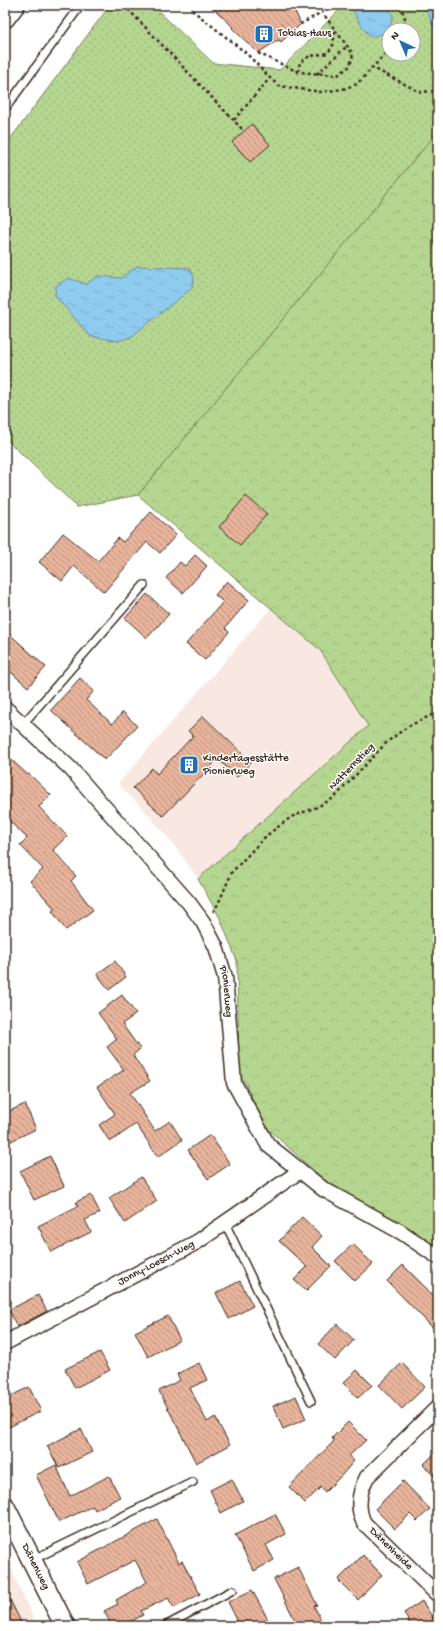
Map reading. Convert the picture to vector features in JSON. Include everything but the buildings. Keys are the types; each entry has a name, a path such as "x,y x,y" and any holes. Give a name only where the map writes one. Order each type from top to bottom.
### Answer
{"street":[{"path":"5,18 15,5"},
{"name":"Pionierweg","path":"5,708 77,775 184,897 203,922 216,947 224,977 234,1083 268,1144 300,1172 323,1189 401,1232 438,1257"},
{"name":"Jonny-Loesch-Weg","path":"5,1344 197,1242 300,1172"},
{"name":"Dänenheide","path":"438,1407 367,1477 362,1487 359,1509 364,1523 438,1595"},
{"name":"Dänenweg","path":"5,1508 65,1626"}],"lane":[{"path":"5,109 81,5"},
{"path":"23,724 144,585"},
{"path":"225,1223 311,1401"},
{"path":"32,1560 193,1482"},
{"path":"164,1626 233,1590"}],"path":[{"path":"124,5 242,129"},
{"path":"400,5 405,18 404,22"},
{"path":"192,10 246,53 279,86 321,92 343,88 357,84 381,58"},
{"path":"258,53 298,72 338,75 350,66 353,54 322,12 301,24"},
{"path":"298,72 300,62 310,56 328,53 333,45 335,30"},
{"path":"316,74 347,46"},
{"path":"371,67 420,92 438,91"},
{"path":"234,120 270,78"},
{"name":"Natternstieg","path":"203,922 213,912 218,904 232,872 266,836 291,817 317,808 334,798 387,742 407,727 438,712"}],"shaded area":[{"path":"271,608 320,650 368,726 198,879 170,840 146,812 118,784"},
{"path":"5,1556 37,1626 5,1626"}],"green space":[{"path":"110,5 152,5 213,63 280,70 344,5 438,5 438,131 138,495 77,507 5,438 5,146"},
{"path":"438,131 438,1249 420,1236 324,1180 267,1128 239,1071 237,961 220,918 198,879 368,726 320,650 138,495"}],"water":[{"path":"350,5 387,5 393,16 391,22 381,22 380,35 370,37 361,25"},
{"path":"425,5 438,5 438,32 433,26"},
{"path":"137,266 190,268 194,277 192,288 131,337 118,341 90,336 55,296 56,286 68,278 86,284 98,276 121,278"}],"place":[{"name":"Tobias-Haus","path":"264,34"},
{"name":"Kindertagesstätte Pionierweg","path":"189,765"}]}
